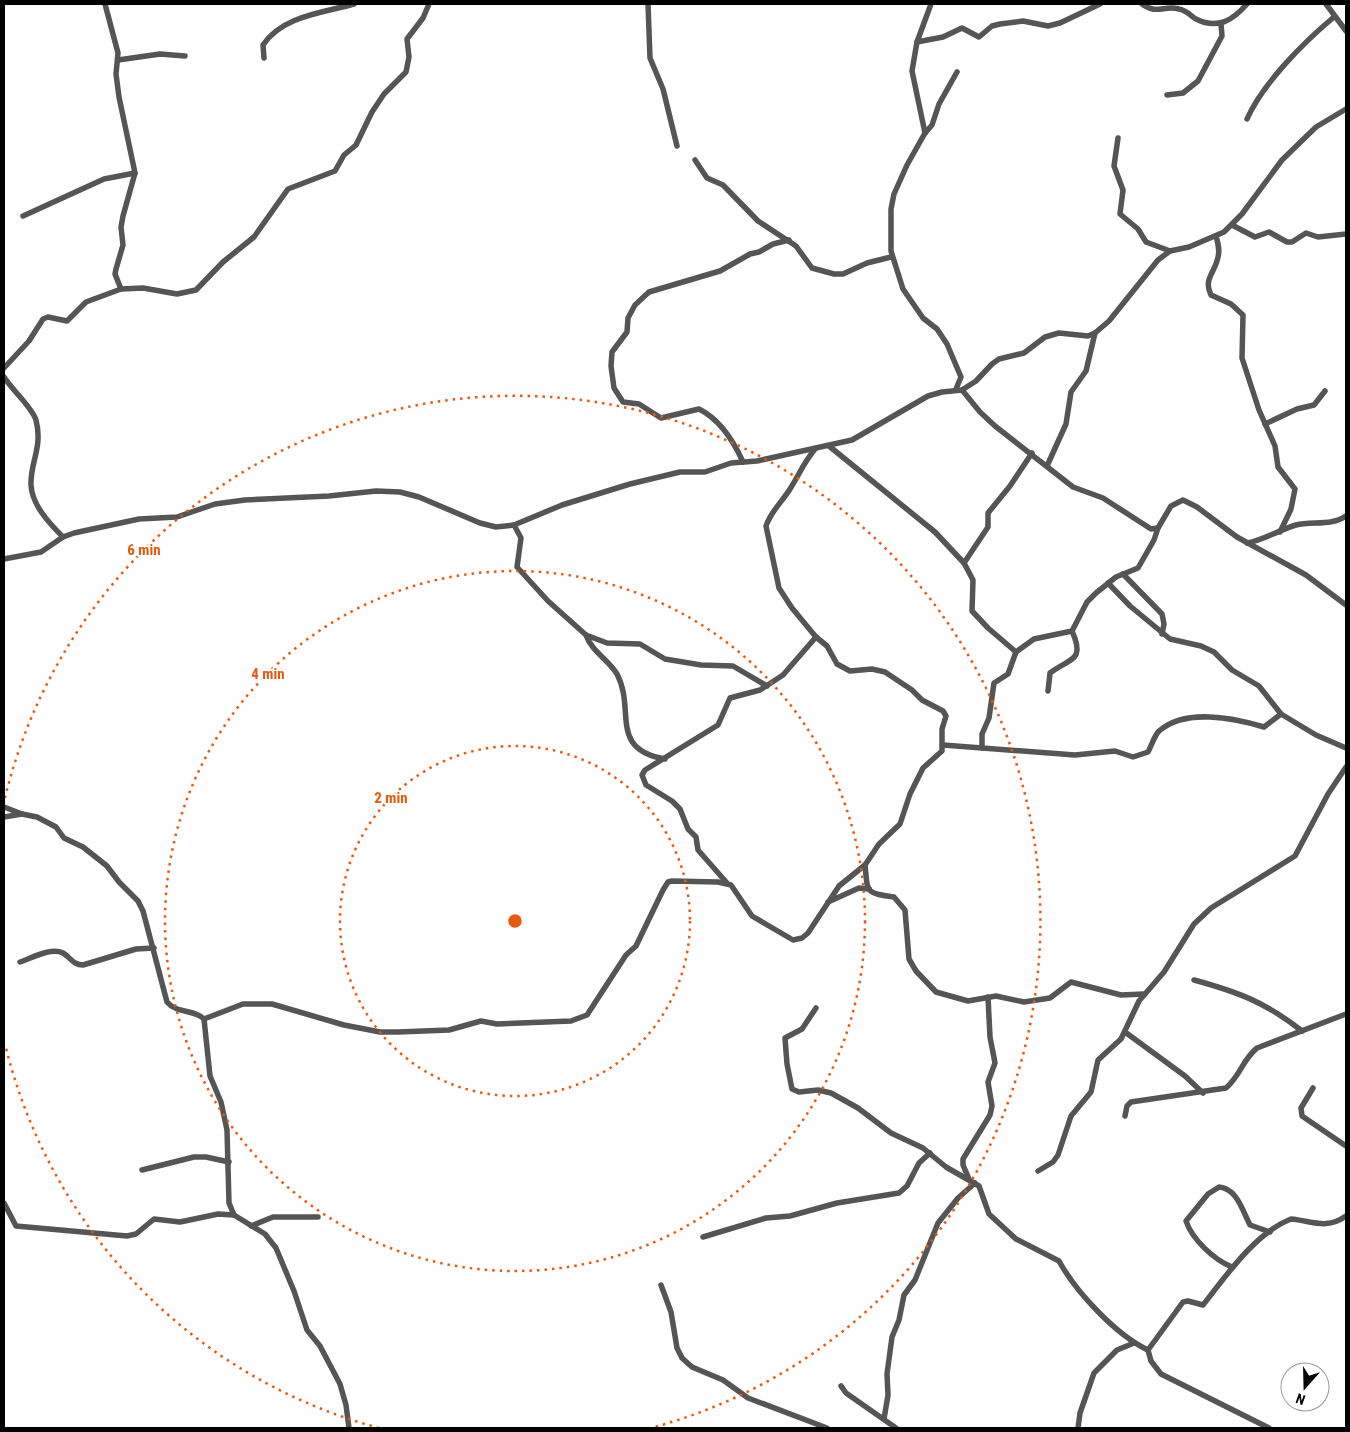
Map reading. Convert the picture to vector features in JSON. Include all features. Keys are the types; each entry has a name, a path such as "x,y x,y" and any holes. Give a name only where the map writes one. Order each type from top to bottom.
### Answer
{"street":[{"path":"105,4 118,60 116,74 119,97 136,173 121,227 123,245 115,274 121,289"},
{"path":"264,58 263,45 276,29 287,22 354,4"},
{"path":"4,368 23,348 43,319 48,317 68,321 86,302 121,289 143,288 176,294 196,290 223,262 254,236 288,189 335,171 344,155 356,145 372,112 384,94 406,72 409,57 407,39 423,18 429,4"},
{"path":"648,4 650,58 663,89 677,146"},
{"path":"925,133 912,71 917,42 931,4"},
{"path":"917,42 943,37 962,28 979,37 992,26 1000,24 1023,21 1048,26 1073,18 1100,4"},
{"path":"1142,4 1153,10 1180,9 1202,22 1221,24 1231,20 1247,4"},
{"path":"1326,4 1346,31"},
{"path":"1247,119 1253,105 1281,71 1308,40 1334,17"},
{"path":"1167,96 1183,93 1198,81 1222,36 1221,24"},
{"path":"118,60 160,54 185,56"},
{"path":"957,72 939,104 932,125 925,133 894,194 891,209 891,257 903,289 912,304 923,318 938,329 947,344 961,377 959,389"},
{"path":"4,559 41,552 63,536 139,519 178,517 228,501 400,492 419,497 480,523 496,527 514,525 562,505 630,484 680,472 705,472 731,463 757,461 830,446 863,435 928,396 970,387 992,364 1024,353 1045,337 1059,333 1088,336 1095,333 1109,321 1154,264 1170,251 1189,247 1216,236 1232,225 1282,160 1316,128 1346,108"},
{"path":"1118,138 1114,166 1123,190 1120,214 1138,229 1146,242 1170,251"},
{"path":"695,160 707,178 723,185 758,221 789,240 803,253 812,268 834,274 843,274 867,263 891,257"},
{"path":"23,216 104,179 136,173"},
{"path":"1232,225 1253,237 1258,238 1269,232 1287,242 1292,242 1306,233 1318,237 1346,234"},
{"path":"1216,236 1218,255 1209,276 1207,287 1211,295 1231,304 1243,315 1242,358 1265,424 1275,446 1278,467 1295,489 1296,494 1291,509 1280,532"},
{"path":"743,462 736,446 714,418 706,412 699,409 691,409 661,418 639,404 623,402 614,388 611,366 612,352 627,332 630,312 649,292 720,271 772,244 789,240"},
{"path":"1047,466 1066,424 1071,392 1086,371 1095,333"},
{"path":"4,377 34,415 39,449 31,484 44,516 63,536"},
{"path":"959,389 990,422 1073,487 1110,501 1145,526 1158,528"},
{"path":"1265,424 1296,409 1314,405 1325,391"},
{"path":"830,446 934,532 964,562 972,580 972,611 988,628 1016,652"},
{"path":"815,449 805,460 791,488 769,518 765,529 780,588 816,637 827,646 840,667 850,671 872,669 885,672 946,716 942,729 943,745 938,757 923,768 910,794 900,824 879,844 864,865 849,875 828,902 808,933 802,938 794,940 752,916 735,888 727,883 698,850 696,837 688,829 676,805 644,782 643,771 718,725 730,698 760,690 767,686 782,675 816,637"},
{"path":"964,562 988,527 988,513 1010,486 1032,453"},
{"path":"1072,631 1087,602 1108,583 1132,571 1142,562 1171,506 1183,500 1247,543 1306,575 1346,605"},
{"path":"1247,543 1258,541 1295,526 1330,522 1346,516"},
{"path":"514,525 521,538 516,567 548,601 586,636 594,650 607,660 622,685 625,723 636,749 665,759"},
{"path":"1123,574 1162,614 1164,624 1162,634"},
{"path":"1108,583 1130,606 1162,634 1170,639 1201,646 1214,652 1232,670 1259,686 1281,714 1316,735 1346,748"},
{"path":"982,748 982,734 989,718 994,683 997,679 1008,674 1016,652 1034,639 1072,631"},
{"path":"1048,691 1050,673 1071,662 1078,650 1079,645 1072,631"},
{"path":"586,636 607,643 640,644 665,659 701,665 733,666 767,686"},
{"path":"943,745 1075,755 1115,751 1126,756 1140,756 1148,752 1161,730 1185,719 1223,716 1264,727 1281,714"},
{"path":"1038,1171 1053,1162 1058,1155 1071,1116 1091,1092 1098,1060 1115,1046 1125,1032 1144,994 1164,972 1202,915 1295,856 1328,794 1346,767"},
{"path":"4,806 22,814 45,820 56,827 69,842 84,848 107,866 144,911 167,1002 174,1009 197,1014 204,1019 210,1076 226,1120 229,1162 227,1198 234,1215"},
{"path":"4,818 22,814"},
{"path":"864,865 864,879 869,889 875,894 894,897 905,910 909,959 936,992 968,1001 996,996 1024,1002 1050,998 1071,982 1121,995 1144,994"},
{"path":"204,1019 243,1004 251,1004 285,1006 330,1022 380,1032 440,1031 481,1020 497,1024 512,1022 528,1024 579,1019 588,1014 626,955 636,946 668,882 727,883"},
{"path":"828,902 859,888 869,889"},
{"path":"20,962 56,952 62,953 78,965 83,965 136,949 154,948"},
{"path":"1194,980 1223,987 1279,1012 1302,1031"},
{"path":"988,997 990,1037 995,1063 988,1082 992,1106 990,1115 964,1159 963,1166 972,1181 982,1191 985,1207 996,1221 1016,1239 1059,1261 1107,1320 1122,1335 1148,1350 1152,1362 1161,1374 1269,1428"},
{"path":"816,1008 802,1029 785,1038 792,1089 798,1092 818,1090 844,1100 891,1133 930,1153 946,1167 972,1181"},
{"path":"1125,1116 1127,1106 1131,1102 1222,1089 1231,1083 1248,1056 1257,1048 1346,1014"},
{"path":"1125,1032 1180,1071 1203,1093"},
{"path":"1313,1088 1302,1108 1302,1116 1346,1146"},
{"path":"703,1237 766,1218 790,1216 837,1203 899,1193 907,1186 919,1163 930,1153"},
{"path":"142,1170 194,1157 206,1157 229,1162"},
{"path":"884,1419 892,1337 899,1320 904,1295 915,1280 938,1223 972,1181"},
{"path":"1232,1267 1218,1259 1202,1244 1186,1221 1208,1194 1218,1187 1227,1190 1237,1199 1250,1225 1270,1232"},
{"path":"4,1203 16,1226 127,1236 136,1234 154,1219 180,1222 218,1214 234,1215 267,1236 276,1248 294,1291 307,1330 320,1346 340,1384 346,1405 349,1428"},
{"path":"1148,1350 1183,1302 1188,1301 1203,1305 1232,1267 1270,1232 1291,1219 1313,1225 1338,1221 1346,1216"},
{"path":"251,1226 274,1218 318,1217"},
{"path":"661,1285 670,1312 677,1348 682,1358 692,1367 723,1380 748,1398 825,1428"},
{"path":"1078,1428 1080,1413 1094,1373 1117,1350 1134,1343"},
{"path":"841,1386 846,1393 896,1428"}]}
